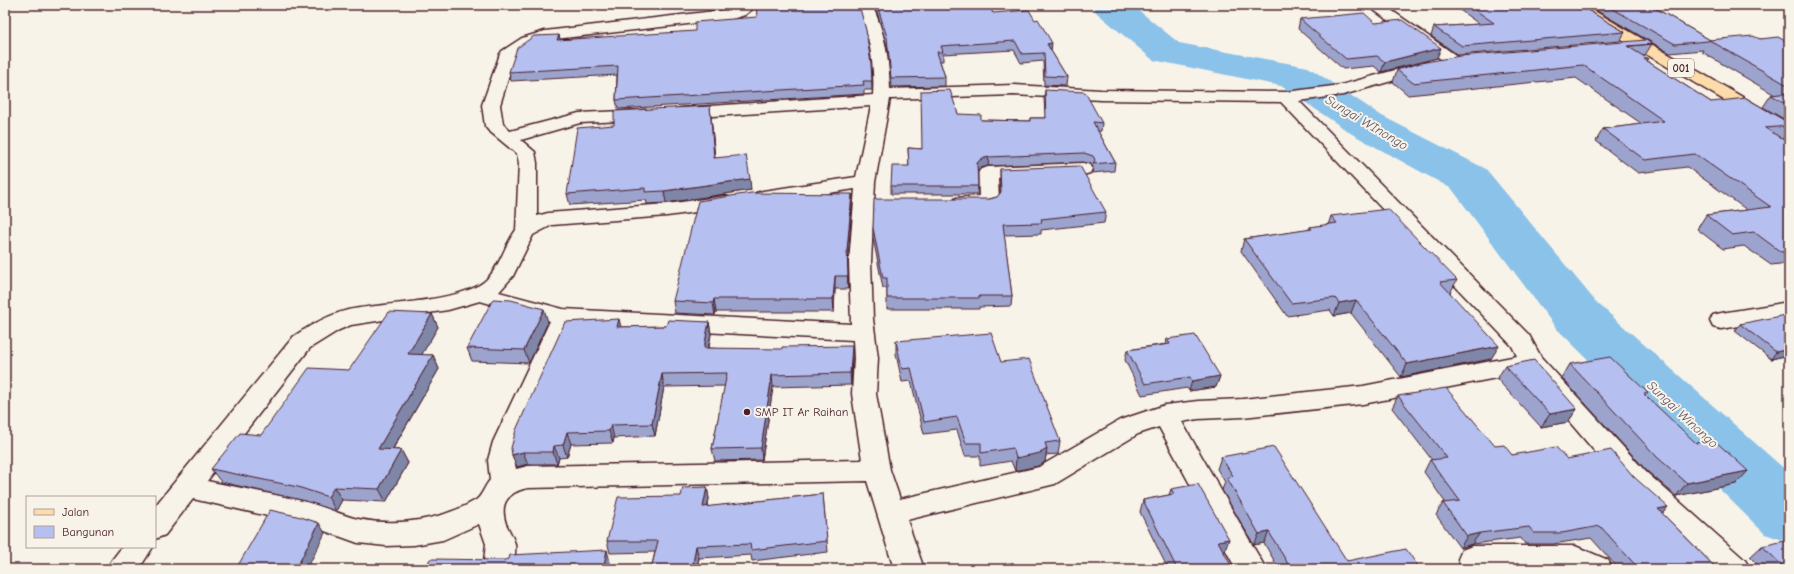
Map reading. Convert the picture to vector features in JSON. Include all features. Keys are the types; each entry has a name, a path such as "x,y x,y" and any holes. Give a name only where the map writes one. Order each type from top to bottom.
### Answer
{"main road":[{"name":"001","path":"1573,5 1789,131"}],"street":[{"path":"526,231 528,163 526,152 494,126 491,105 508,54 528,41 545,36 732,14 740,12 750,5"},
{"path":"865,5 873,24 881,60 881,97 860,262 863,333 866,358 864,394 877,470 892,512 909,569"},
{"path":"507,138 579,118 881,97 1014,90 1101,95 1290,97 1343,90 1413,69 1463,62 1374,5"},
{"path":"1619,47 1642,45"},
{"path":"1290,97 1521,340 1532,362 1636,480 1735,569"},
{"path":"942,202 989,202 988,173 1083,169"},
{"path":"156,526 186,486 302,342 317,331 331,324 349,318 448,303 480,294 493,286 502,276 520,239 526,231 536,224 548,219 564,217 869,196"},
{"path":"480,294 563,317 863,333"},
{"path":"1721,321 1789,310"},
{"path":"504,483 501,460 506,442 563,317"},
{"path":"892,512 1046,476 1129,427 1165,415 1198,410 1243,408 1363,395 1532,362"},
{"path":"1165,415 1251,569"},
{"path":"498,569 501,547 490,518 490,506 494,494 504,483 516,479 528,477 877,470"},
{"path":"186,486 308,514 358,531 386,534 414,533 443,528 490,506"},
{"path":"122,569 138,548"},
{"path":"1472,559 1575,558 1598,569"}],"building":[{"path":"756,5 859,5 866,30 872,81 863,81 864,85 616,100 618,66 509,72 517,48 534,36 559,35 557,40 695,31 695,22 757,17"},
{"path":"877,5 988,5 993,13 1029,10 1035,20 1038,19 1052,43 1047,44 1067,77 1045,76 1044,53 1022,54 1015,41 941,46 943,52 937,52 945,77 891,78 887,37"},
{"path":"1468,5 1579,5 1625,32 1462,46 1434,27 1494,23"},
{"path":"1606,5 1650,5 1710,40 1675,44"},
{"path":"1364,13 1375,23 1402,20 1441,48 1385,62 1377,56 1346,59 1300,19"},
{"path":"1753,36 1760,39 1778,37 1789,43 1789,86 1709,40"},
{"path":"1646,40 1652,44 1627,46 1648,59 1644,59 1711,102 1746,98 1789,123 1789,126 1765,128 1789,143 1789,251 1781,252 1754,232 1732,235 1706,215 1771,207 1695,154 1645,160 1603,129 1664,121 1583,65 1413,83 1397,70 1420,63 1460,56"},
{"path":"950,90 958,114 981,115 981,120 1030,121 1030,118 1046,118 1045,90 1085,92 1102,123 1093,122 1115,162 1093,164 1095,160 1093,156 1084,153 989,157 981,159 977,163 978,186 891,186 892,166 909,166 908,148 922,149 921,91"},
{"path":"1789,93 1789,105 1771,95"},
{"path":"710,106 714,158 746,155 750,179 664,191 645,192 645,188 567,194 577,128 614,125 614,111"},
{"path":"1080,166 1106,212 1041,219 1042,223 1003,224 1012,296 979,296 980,298 887,298 887,278 883,278 873,228 874,199 990,199 997,197 1001,192 1000,169"},
{"path":"751,193 852,194 847,250 848,276 835,276 833,299 714,299 713,303 673,301 698,201"},
{"path":"1388,209 1457,280 1440,282 1499,346 1407,364 1356,300 1339,303 1335,298 1291,303 1244,239 1312,229 1310,227 1337,223 1331,216"},
{"path":"493,299 511,300 544,309 524,350 467,348"},
{"path":"389,312 432,314 408,354 433,355 378,449 401,450 379,489 334,487 328,497 298,487 211,469 240,433 261,435 309,368 349,370"},
{"path":"1785,315 1789,318 1789,349 1776,352 1740,324"},
{"path":"619,319 617,327 666,326 668,320 709,322 704,348 782,349 782,347 852,346 850,373 772,375 761,448 712,449 727,373 662,374 652,424 611,425 609,431 567,432 563,445 554,446 553,452 523,452 512,455 511,448 516,430 565,322"},
{"path":"991,333 1001,362 1029,359 1060,441 1045,443 1047,449 1040,453 1016,458 1013,448 981,453 981,443 966,443 957,417 924,422 911,368 902,369 896,341"},
{"path":"1195,335 1220,376 1192,381 1190,377 1145,384 1127,350 1170,344 1167,339"},
{"path":"1610,357 1648,393 1644,394 1696,443 1714,440 1748,471 1687,483 1658,458 1570,364"},
{"path":"1534,360 1577,409 1550,414 1505,366"},
{"path":"1446,388 1495,446 1504,445 1512,455 1556,447 1567,459 1611,450 1634,477 1668,507 1658,509 1717,569 1639,569 1600,526 1562,533 1534,533 1529,527 1467,536 1443,503 1460,501 1430,460 1447,458 1398,396"},
{"path":"1274,447 1347,561 1406,549 1420,569 1291,569 1269,532 1259,534 1227,478 1233,476 1221,457"},
{"path":"1198,484 1229,539 1218,541 1233,569 1177,569 1143,500 1174,494 1171,489"},
{"path":"707,487 703,507 823,494 827,541 751,550 750,544 696,546 692,569 651,569 658,541 607,541 618,497 681,496 683,488"},
{"path":"270,510 319,523 296,569 236,569"},
{"path":"1789,540 1789,569 1786,569 1762,546"},
{"path":"607,550 603,569 425,569 430,559 504,560 509,559 510,555"}],"waterway":[{"name":"Sungai WInongo","path":"1110,5 1167,52 1294,76 1367,125 1469,179 1576,315 1789,514"}],"place":[{"name":"SMP IT Ar Raihan","path":"747,412"}],"water label":[{"name":"Sungai Winongo","path":"1683,414"}]}
